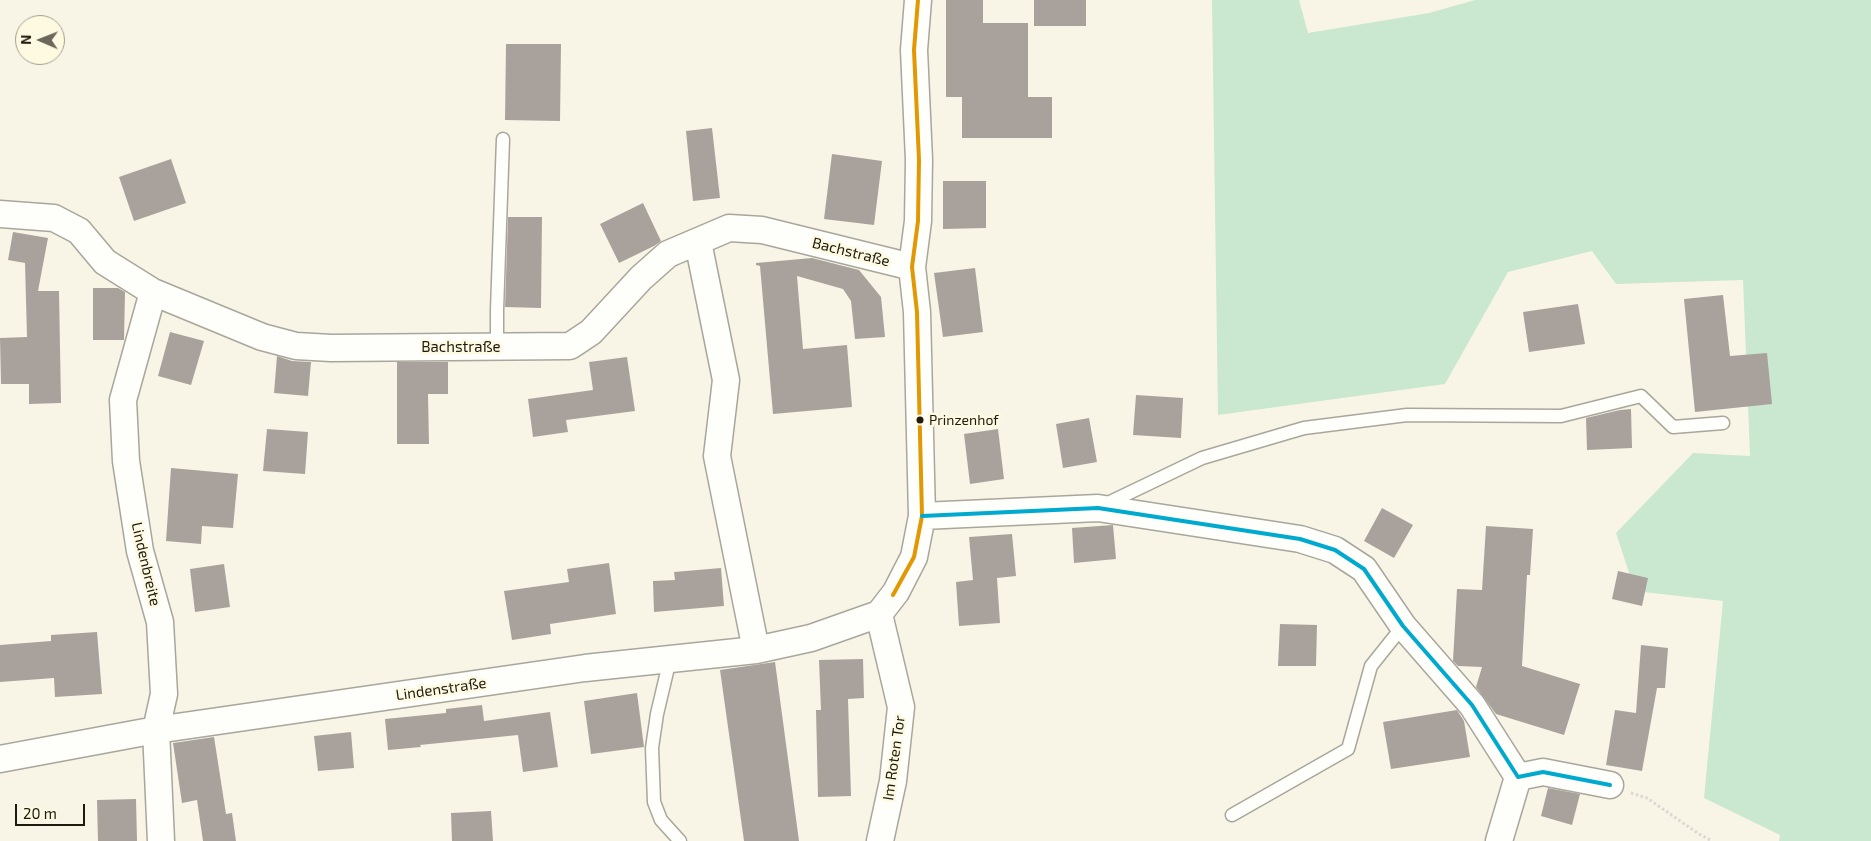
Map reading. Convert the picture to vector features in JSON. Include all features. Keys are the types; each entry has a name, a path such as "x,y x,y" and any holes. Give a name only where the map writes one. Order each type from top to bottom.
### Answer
{"street":[{"path":"880,614 896,592 914,557 922,516 917,312 912,267 918,212 919,160 914,50 918,0"},
{"name":"Bachstraße","path":"0,214 54,218 79,230 105,262 153,292 262,338 296,346 331,348 498,346 541,348 570,346 590,332 641,278 668,254 729,228 762,230 912,267"},
{"path":"698,242 726,380 717,456 756,650"},
{"name":"Lindenbreite","path":"153,292 123,400 126,461 140,551 160,622 164,694 156,730 161,841"},
{"path":"922,516 1098,508 1300,539 1335,550 1364,568 1403,626 1472,705 1518,777 1499,841"},
{"name":"Lindenstraße","path":"0,759 156,730 585,668 756,650 811,638 880,614"},
{"name":"Im Roten Tor","path":"880,614 901,707 893,781 880,841"},
{"path":"1518,777 1542,772 1610,785"}],"lane":[{"path":"498,346 497,310 503,139"},
{"path":"1098,508 1202,458 1304,428 1408,415 1561,416 1641,396 1673,427 1723,423"},
{"path":"1232,816 1348,749 1371,666 1403,626"},
{"path":"670,659 657,714 652,748 654,802 661,820 680,841"}],"path":[{"path":"1610,785 1646,798 1712,841"}],"green space":[{"path":"1212,0 1299,0 1308,33 1429,13 1475,0 1871,0 1871,841 1779,841 1780,835 1704,798 1723,601 1635,591 1616,533 1693,453 1750,456 1743,280 1616,284 1592,251 1508,272 1445,384 1218,415"}],"building":[{"path":"946,0 983,0 983,23 1028,23 1028,97 1052,97 1052,138 962,138 962,97 946,97"},
{"path":"1034,0 1086,0 1086,26 1034,26"},
{"path":"506,44 561,44 560,121 505,120"},
{"path":"712,128 720,198 693,201 686,131"},
{"path":"832,154 882,161 874,225 824,219"},
{"path":"171,159 186,203 134,221 119,177"},
{"path":"943,181 986,181 986,228 943,229"},
{"path":"643,203 661,241 619,263 600,224"},
{"path":"508,217 542,217 541,308 505,307"},
{"path":"13,232 48,238 38,291 59,291 61,403 29,404 29,384 1,384 0,338 27,337 25,263 8,260"},
{"path":"812,258 859,270 881,297 885,337 855,339 851,301 843,289 797,276 803,349 847,345 852,407 773,414 760,266 756,265 756,263"},
{"path":"975,268 983,332 943,337 934,273"},
{"path":"93,288 118,288 125,292 124,340 93,340"},
{"path":"1723,295 1730,356 1767,353 1772,404 1695,412 1684,299"},
{"path":"1578,304 1585,344 1529,352 1523,312"},
{"path":"170,332 204,341 191,385 158,376"},
{"path":"277,356 292,361 311,362 308,396 274,393"},
{"path":"627,357 635,411 566,420 568,432 533,437 528,399 593,390 589,362"},
{"path":"397,362 448,362 448,394 428,394 429,444 397,444"},
{"path":"1136,395 1183,398 1181,438 1133,435"},
{"path":"1631,409 1632,448 1587,450 1586,418"},
{"path":"1089,418 1097,462 1063,468 1056,424"},
{"path":"267,429 308,432 305,474 263,471"},
{"path":"998,429 1004,479 970,484 964,434"},
{"path":"171,468 238,474 233,528 202,526 201,544 166,541"},
{"path":"1382,508 1413,525 1394,558 1364,541"},
{"path":"1113,525 1116,559 1074,563 1072,528"},
{"path":"1486,526 1533,529 1530,575 1527,575 1522,666 1580,684 1564,735 1496,714 1476,687 1482,667 1458,666 1453,661 1457,589 1482,590"},
{"path":"1012,534 1016,576 997,578 1000,623 959,626 956,582 973,580 969,537"},
{"path":"609,563 616,614 550,624 551,634 512,640 504,591 569,582 567,569"},
{"path":"224,564 230,607 195,612 190,569"},
{"path":"721,568 724,606 654,612 653,581 675,580 674,572"},
{"path":"1618,571 1648,578 1642,606 1612,599"},
{"path":"1280,624 1317,625 1316,666 1278,666"},
{"path":"97,632 102,694 55,697 54,678 0,682 0,645 51,641 51,635"},
{"path":"1641,645 1668,648 1665,688 1657,688 1642,771 1606,765 1615,710 1636,713"},
{"path":"863,659 864,698 848,699 851,796 818,797 816,710 821,710 819,660"},
{"path":"775,662 799,841 744,841 720,670"},
{"path":"637,693 644,747 591,754 584,701"},
{"path":"482,705 484,721 550,712 558,767 523,772 518,735 388,750 385,719 446,713 446,709"},
{"path":"1457,710 1464,721 1470,757 1391,769 1383,722"},
{"path":"351,732 354,768 318,771 314,736"},
{"path":"214,737 226,814 232,813 236,841 203,841 197,800 182,803 173,743"},
{"path":"1548,788 1580,794 1572,825 1541,816"},
{"path":"136,799 137,841 98,841 97,800"},
{"path":"491,811 493,841 452,841 451,813"}],"transit line":[{"path":"893,595 914,557 922,516 917,312 912,267 918,221 919,160 914,50 918,0"},
{"path":"922,516 1098,508 1300,539 1335,550 1364,569 1403,626 1472,705 1518,777 1543,772 1610,785"}],"place":[{"name":"Prinzenhof","path":"920,420"}]}
